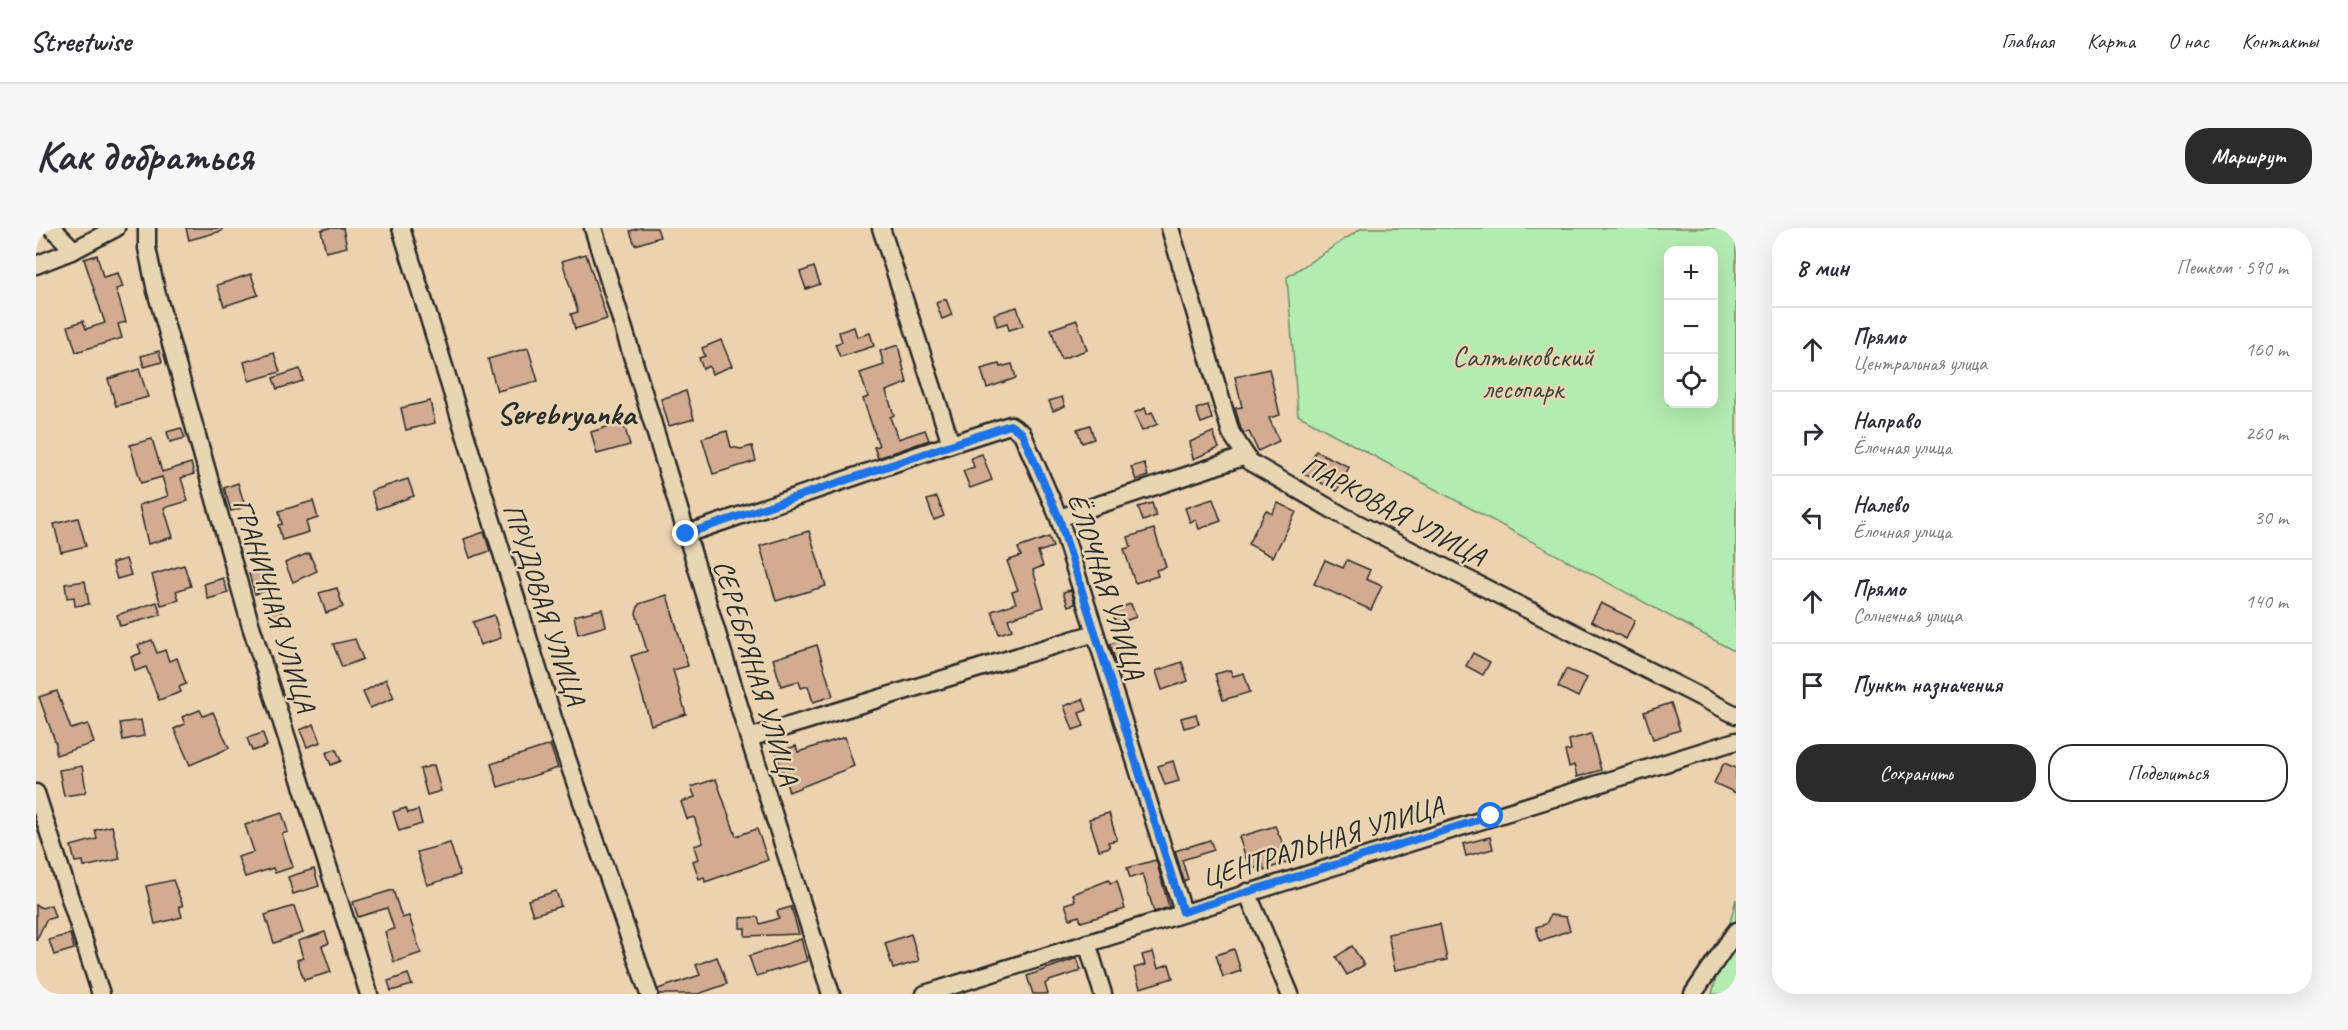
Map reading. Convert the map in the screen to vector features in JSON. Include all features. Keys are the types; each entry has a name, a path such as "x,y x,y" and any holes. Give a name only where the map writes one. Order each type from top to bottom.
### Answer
{"street":[{"path":"52,228 74,250"},
{"path":"36,265 74,250 116,228"},
{"name":"ГРАНИЧНАЯ УЛИЦА","path":"147,228 147,248 156,291 250,623 369,994"},
{"name":"ПРУДОВАЯ УЛИЦА","path":"400,228 555,724 649,994"},
{"name":"СЕРЕБРЯНАЯ УЛИЦА","path":"593,228 749,738 831,994"},
{"path":"686,534 951,444 881,228"},
{"name":"ПАРКОВАЯ УЛИЦА","path":"1170,228 1231,433 1250,462 1345,517 1736,715"},
{"name":"ЁЛОЧНАЯ УЛИЦА","path":"951,444 1010,425 1022,433 1059,518 1183,912"},
{"path":"1059,518 1246,456"},
{"path":"749,738 1095,633"},
{"name":"ЦЕНТРАЛЬНАЯ УЛИЦА","path":"925,994 1736,741"},
{"path":"36,793 101,994"},
{"path":"1247,892 1290,994"},
{"path":"1693,994 1736,931"},
{"path":"1087,943 1103,994"}],"green space":[{"name":"Салтыковский лесопарк","path":"1362,228 1736,228 1736,652 1298,415 1287,277"},
{"path":"1736,899 1736,994 1712,994"}],"building":[{"path":"186,228 222,228 222,231 189,240"},
{"path":"343,228 347,247 326,252 321,230"},
{"path":"640,228 657,228 660,237 635,245 630,231"},
{"path":"586,254 607,319 575,329 571,314 578,312 562,261"},
{"path":"97,255 103,277 118,273 123,287 116,289 126,322 118,324 122,338 76,352 68,326 83,321 86,329 105,323 84,259"},
{"path":"814,267 820,284 806,289 800,272"},
{"path":"251,274 258,295 224,306 217,285"},
{"path":"946,299 952,315 942,319 936,303"},
{"path":"1017,307 1023,326 1009,330 1007,323 997,326 994,314"},
{"path":"1077,320 1087,350 1061,359 1051,329"},
{"path":"854,327 857,337 870,333 874,346 840,357 835,344 842,342 839,332"},
{"path":"721,340 732,366 712,374 709,366 703,369 699,358 705,356 702,348"},
{"path":"898,345 907,383 886,391 894,415 890,417 898,439 925,430 929,440 878,458 874,447 879,446 863,399 868,397 860,373 884,365 880,351"},
{"path":"528,348 538,381 497,391 488,359"},
{"path":"159,351 162,362 144,367 141,356"},
{"path":"274,353 280,372 249,381 244,362"},
{"path":"999,364 1000,367 1012,364 1016,378 987,388 981,369"},
{"path":"139,369 148,397 116,406 108,379"},
{"path":"300,369 303,381 277,389 273,378"},
{"path":"1269,369 1280,415 1269,418 1279,441 1258,451 1249,432 1244,433 1241,429 1235,408 1242,407 1235,377"},
{"path":"686,391 694,419 669,426 661,399"},
{"path":"1062,397 1065,406 1053,411 1049,401"},
{"path":"430,401 435,423 406,430 401,408"},
{"path":"1208,405 1212,419 1201,423 1196,409"},
{"path":"1145,408 1147,414 1152,412 1158,424 1142,431 1134,413"},
{"path":"623,422 630,445 597,454 591,432"},
{"path":"1090,425 1094,439 1082,443 1077,429"},
{"path":"181,428 185,438 170,442 167,432"},
{"path":"727,431 731,447 741,449 752,446 756,461 713,474 702,438"},
{"path":"1213,432 1219,448 1193,459 1190,442"},
{"path":"152,439 162,472 191,463 194,474 181,478 188,501 164,508 173,537 148,544 139,505 168,496 162,477 141,483 130,445"},
{"path":"1316,451 1349,467 1337,491 1304,474"},
{"path":"982,454 992,480 970,488 963,471 974,467 971,458"},
{"path":"1144,463 1148,476 1136,480 1131,467"},
{"path":"408,479 414,496 377,509 371,491"},
{"path":"238,483 245,507 231,511 224,488"},
{"path":"937,497 944,516 934,520 927,500"},
{"path":"1213,499 1221,521 1199,529 1196,520 1190,522 1185,508"},
{"path":"313,501 318,518 306,522 309,532 282,540 278,525 282,524 279,511"},
{"path":"1152,503 1156,516 1143,521 1138,507"},
{"path":"1278,503 1296,512 1273,557 1248,544 1266,510 1272,514"},
{"path":"78,518 86,546 61,552 54,524"},
{"path":"1154,529 1166,567 1156,570 1158,576 1135,583 1124,549 1131,547 1128,537"},
{"path":"809,531 826,586 776,601 760,546"},
{"path":"484,532 490,551 470,558 464,539"},
{"path":"1049,537 1053,547 1038,552 1043,566 1033,570 1044,607 1008,619 1012,630 999,634 992,611 1016,603 1012,592 1018,590 1007,561 1021,556 1018,548"},
{"path":"309,553 317,571 293,582 285,563"},
{"path":"126,559 131,575 117,579 112,563"},
{"path":"1325,560 1343,568 1347,560 1370,570 1366,579 1382,586 1371,610 1314,584"},
{"path":"184,565 191,586 176,591 179,600 161,605 152,575"},
{"path":"262,570 268,590 255,594 249,574"},
{"path":"223,578 228,593 208,599 204,584"},
{"path":"85,581 89,604 75,606 74,597 67,598 65,584"},
{"path":"337,588 343,607 326,613 319,593"},
{"path":"1071,590 1075,604 1068,606 1063,592"},
{"path":"667,595 688,666 673,670 686,714 651,725 631,656 647,651 636,613 639,604"},
{"path":"157,602 161,615 120,626 117,615"},
{"path":"1601,603 1635,620 1626,639 1591,621"},
{"path":"1131,604 1136,617 1116,624 1112,610"},
{"path":"279,605 282,615 270,618 267,608"},
{"path":"602,609 606,626 578,634 574,616"},
{"path":"494,615 501,638 480,645 473,622"},
{"path":"355,639 363,659 342,667 333,644"},
{"path":"152,640 157,653 165,650 169,661 177,658 186,684 179,687 181,692 159,700 146,667 135,671 131,657 141,653 138,645"},
{"path":"1123,640 1128,655 1115,660 1110,644"},
{"path":"817,645 833,696 813,702 808,686 801,688 799,681 781,686 773,659"},
{"path":"1473,653 1490,662 1483,675 1466,666"},
{"path":"1182,662 1188,681 1162,690 1156,671"},
{"path":"1566,669 1587,678 1578,697 1558,687"},
{"path":"1230,670 1233,676 1244,673 1250,692 1223,700 1215,674"},
{"path":"386,679 394,698 370,708 363,692"},
{"path":"57,691 71,729 88,724 94,743 56,755 56,744 39,697"},
{"path":"1083,699 1087,710 1079,713 1084,726 1073,730 1064,706"},
{"path":"1671,703 1680,730 1653,739 1644,712"},
{"path":"200,710 203,716 213,712 229,748 190,765 174,729 185,724 182,717"},
{"path":"1196,714 1199,724 1184,728 1181,718"},
{"path":"141,720 144,736 123,740 120,723"},
{"path":"314,724 321,742 307,747 300,730"},
{"path":"263,733 267,746 252,751 247,738"},
{"path":"1591,734 1601,770 1577,777 1574,765 1569,767 1565,751 1571,750 1569,740"},
{"path":"845,737 854,766 789,792 776,752 796,746 798,752"},
{"path":"550,745 558,768 498,787 491,764"},
{"path":"336,749 341,761 331,765 326,753"},
{"path":"1173,761 1179,781 1165,785 1158,766"},
{"path":"1724,763 1736,768 1736,793 1714,783"},
{"path":"434,765 441,791 427,795 420,769"},
{"path":"82,766 86,790 84,793 64,796 59,770"},
{"path":"716,779 736,836 757,829 768,860 705,882 704,877 699,879 693,861 698,859 694,846 703,843 694,817 687,819 681,802 695,797 691,787"},
{"path":"406,808 408,813 418,810 422,824 399,831 393,812"},
{"path":"282,813 288,832 282,834 293,867 275,873 273,868 245,877 238,857 254,852 245,825"},
{"path":"1109,813 1117,840 1108,842 1110,847 1099,850 1089,819"},
{"path":"112,826 120,859 84,867 83,861 75,862 71,846 97,839 95,830"},
{"path":"1275,826 1291,861 1264,870 1263,865 1250,870 1239,837"},
{"path":"1490,837 1493,849 1466,856 1463,844"},
{"path":"1210,840 1214,850 1182,860 1188,879 1184,881 1175,851"},
{"path":"450,843 460,875 427,885 417,852"},
{"path":"1156,860 1169,907 1154,912 1143,874 1130,878 1127,868"},
{"path":"314,869 319,886 293,894 288,877"},
{"path":"173,880 183,906 179,906 182,917 155,924 146,886"},
{"path":"1109,880 1110,883 1117,881 1125,909 1081,922 1079,916 1070,919 1065,904 1075,901 1073,894"},
{"path":"393,890 402,918 409,916 421,953 394,962 385,932 394,929 387,908 358,917 353,902"},
{"path":"556,891 561,906 533,915 528,900"},
{"path":"36,905 42,908 51,905 55,917 46,920 36,941"},
{"path":"294,906 303,933 274,943 265,915"},
{"path":"791,907 799,934 745,936 745,928 740,928 740,918 758,917 760,924 779,918 777,911"},
{"path":"1550,915 1566,917 1570,930 1540,941 1536,927 1546,924"},
{"path":"1440,924 1447,960 1395,970 1388,934"},
{"path":"325,932 329,943 322,946 331,972 304,980 297,960 303,958 298,941"},
{"path":"70,934 74,949 54,955 49,940"},
{"path":"911,934 919,961 893,969 885,943"},
{"path":"801,939 807,961 756,976 749,956"},
{"path":"1352,946 1364,965 1347,975 1336,957"},
{"path":"1234,949 1241,971 1223,977 1216,955"},
{"path":"1153,952 1158,968 1169,964 1173,978 1140,988 1134,968 1145,965 1142,955"},
{"path":"717,957 727,984 698,994 659,994 658,989 700,975 696,965"},
{"path":"1077,958 1081,971 1049,981 1045,984 1048,994 1033,994 1027,976"},
{"path":"408,974 412,985 391,991 388,981"}],"district":[{"name":"Serebryanka","path":"566,413"}],"route":[{"path":"686,534 1010,425 1022,433 1059,518 1183,912 1491,816"}]}
